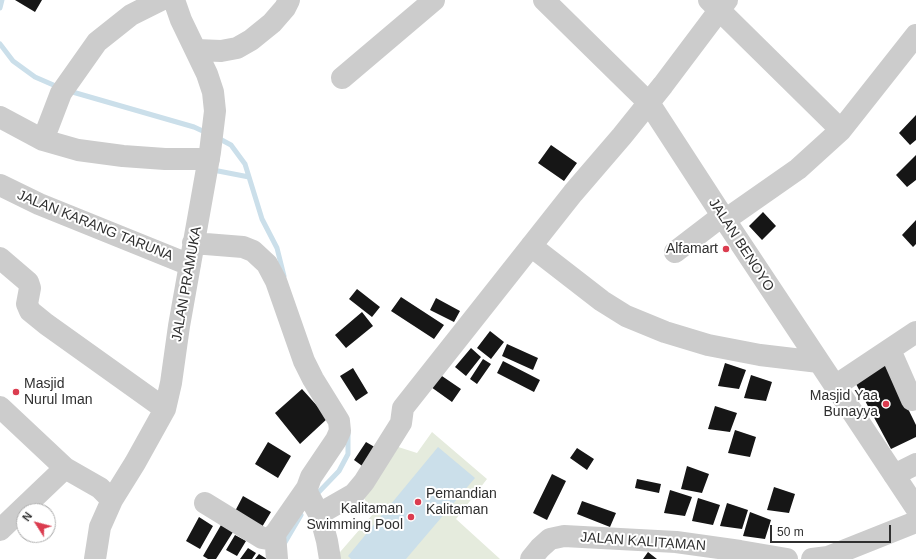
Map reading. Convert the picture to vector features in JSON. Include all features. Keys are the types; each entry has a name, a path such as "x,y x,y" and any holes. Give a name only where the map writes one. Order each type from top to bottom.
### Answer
{"street":[{"path":"43,140 61,93 97,42 131,15 160,0"},
{"name":"JALAN PRAMUKA","path":"95,559 100,526 112,500 165,409 171,383 179,326 208,164 215,111 213,92 207,74 181,20 174,0"},
{"path":"196,50 221,51 237,48 251,40 272,23 285,8 289,0"},
{"path":"342,78 434,0"},
{"name":"JALAN BENOYO","path":"544,0 649,103 916,508"},
{"path":"205,503 264,539 270,538 275,534 312,500 354,494 364,482 402,415 531,246 573,193 649,103 718,4 841,130"},
{"path":"675,252 798,169 841,130 916,35"},
{"path":"0,117 43,140 78,150 100,154 208,164"},
{"name":"JALAN KARANG TARUNA","path":"0,185 39,204 190,265"},
{"path":"194,243 243,247 253,251 267,264 276,281 304,361 313,379 339,421 340,431 336,440 311,477 312,500 327,541 330,559"},
{"path":"531,246 602,301 626,316 665,332 708,345 752,354 819,362"},
{"path":"0,258 28,282 30,288 27,304 30,311 165,409"},
{"path":"835,386 916,332"},
{"path":"890,350 915,401"},
{"path":"0,407 64,468 100,488 112,500"},
{"path":"894,475 916,464"},
{"path":"0,530 64,468"},
{"path":"812,559 828,557 916,522"},
{"path":"275,534 277,559"},
{"name":"JALAN KALITAMAN","path":"531,559 540,548 550,540 564,536 676,542 787,559"}],"shaded area":[{"name":"Pemandian Kalitaman","path":"432,432 487,479 456,519 500,559 334,559 373,514 360,491 392,445 417,453"}],"water":[{"name":"Kalitaman Swimming Pool","path":"438,447 475,478 406,559 351,559 348,556"}],"building":[{"path":"15,0 42,0 35,12"},
{"path":"916,115 916,140 910,145 899,133"},
{"path":"551,145 577,163 564,181 538,163"},
{"path":"916,155 916,180 907,187 896,175"},
{"path":"763,212 776,226 762,240 749,226"},
{"path":"916,220 916,244 913,247 902,235"},
{"path":"357,289 380,307 372,317 349,299"},
{"path":"401,297 444,325 434,339 391,311"},
{"path":"436,298 460,311 454,322 430,310"},
{"path":"362,312 373,326 346,348 335,335"},
{"path":"490,331 504,342 491,359 477,348"},
{"path":"507,344 538,358 533,370 502,356"},
{"path":"471,348 481,357 466,376 455,367"},
{"path":"483,359 491,364 477,384 470,379"},
{"path":"503,361 540,380 534,392 497,373"},
{"name":"Masjid Yaa Bunayya","path":"885,362 916,425 916,437 891,449 856,384"},
{"path":"725,363 746,370 739,389 718,386"},
{"path":"353,368 368,393 356,401 340,376"},
{"path":"439,374 461,389 452,402 431,387"},
{"path":"751,375 772,382 766,401 744,398"},
{"path":"302,389 328,418 300,444 275,413"},
{"path":"715,406 737,413 730,432 708,429"},
{"path":"735,430 756,437 750,457 728,453"},
{"path":"268,442 291,456 278,478 255,464"},
{"path":"366,442 378,449 365,468 354,460"},
{"path":"577,448 594,459 587,470 570,458"},
{"path":"687,466 709,474 702,493 681,489"},
{"path":"552,474 566,481 547,520 533,513"},
{"path":"637,479 661,484 659,493 635,488"},
{"path":"774,487 795,494 789,513 767,510"},
{"path":"670,490 692,497 685,516 664,513"},
{"path":"243,496 271,512 259,532 232,517"},
{"path":"698,498 720,505 713,525 692,521"},
{"path":"582,501 616,513 610,527 577,514"},
{"path":"727,503 748,510 742,529 720,526"},
{"path":"750,512 771,520 765,539 743,536"},
{"path":"199,517 213,526 200,549 186,541"},
{"path":"221,525 233,532 216,559 208,559 203,556"},
{"path":"235,535 246,541 237,556 226,550"},
{"path":"248,548 256,553 252,559 240,559"},
{"path":"648,552 657,559 643,559"},
{"path":"259,554 267,559 255,559"}],"waterway":[{"path":"0,8 2,0"},
{"path":"0,44 13,61 35,77 58,87"},
{"path":"69,91 194,127 207,133"},
{"path":"218,138 231,145 245,164 262,219 277,248 284,276"},
{"path":"213,170 249,177"},
{"path":"315,496 339,471 348,454 348,433"},
{"path":"284,544 301,515"}],"place":[{"name":"Alfamart","path":"726,249"},
{"name":"Masjid Nurul Iman","path":"16,392"},
{"name":"Masjid Yaa Bunayya","path":"886,404"},
{"name":"Pemandian Kalitaman","path":"418,502"},
{"name":"Kalitaman Swimming Pool","path":"411,517"}]}
